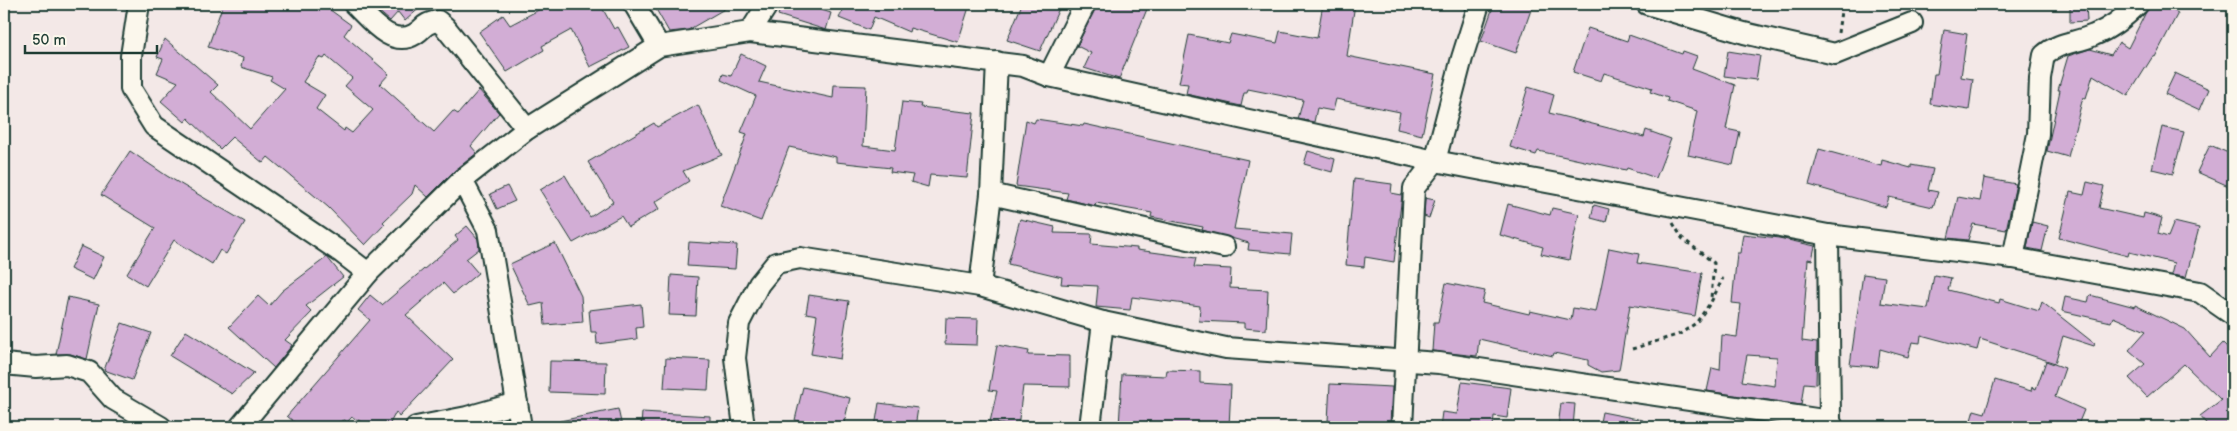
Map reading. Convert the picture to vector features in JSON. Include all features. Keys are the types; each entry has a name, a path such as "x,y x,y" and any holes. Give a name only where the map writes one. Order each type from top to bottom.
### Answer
{"street":[{"path":"139,4 131,56 131,89 154,126 342,253 368,273"},
{"path":"354,4 386,34 401,39 415,34 426,23 438,21 445,27 527,129"},
{"path":"634,4 659,46"},
{"path":"750,32 768,4"},
{"path":"1048,76 1085,4"},
{"path":"1402,427 1414,188 1435,161 1462,58 1480,4"},
{"path":"1647,4 1744,33 1835,54 1912,23"},
{"path":"2013,258 2038,134 2040,78 2044,55 2058,45 2093,36 2113,26 2138,4"},
{"path":"248,426 368,273 462,180 527,129 659,46 750,32 1023,66 1048,76 1435,161 1828,235 2013,258 2200,292 2233,315"},
{"path":"980,286 991,194 997,62"},
{"path":"462,180 488,230 521,427"},
{"path":"991,194 1224,247"},
{"path":"744,427 735,358 740,323 760,284 776,263 800,258 980,286 1103,322 1226,348 1439,363 1832,424 1828,235"},
{"path":"1090,427 1103,322"},
{"path":"4,364 36,367 68,365 89,372 113,399 161,427"},
{"path":"416,427 467,417 516,403"}],"path":[{"path":"1835,54 1842,4"},
{"path":"1670,217 1676,231 1682,238 1714,263 1711,302"},
{"path":"1632,350 1680,334 1696,323 1711,302 1723,278"}],"building":[{"path":"223,4 322,4 351,25 344,35 389,74 380,84 434,132 453,111 458,114 479,90 499,113 471,146 477,153 454,171 428,197 415,185 412,194 383,222 385,224 365,245 328,207 268,157 263,163 232,137 220,149 188,118 185,122 161,101 178,82 157,73 163,59 157,57 165,39 218,85 211,92 250,129 285,89 270,80 272,77 241,67 243,58 208,47","holes":["326,56 352,78 345,86 373,110 352,133 345,128 344,131 316,109 325,95 303,82 319,57 324,59"]},
{"path":"370,4 424,4 405,21 398,12 390,21"},
{"path":"550,4 600,4 614,29 618,27 629,47 590,67 571,30 542,46 544,50 507,72 479,32 503,15 510,25"},
{"path":"653,4 733,4 688,30 669,32"},
{"path":"782,4 802,4 831,13 826,30 778,15"},
{"path":"843,4 970,4 958,42 910,28 909,32 874,17 869,30 839,18 846,5"},
{"path":"1022,4 1061,4 1040,51 1007,40"},
{"path":"1097,4 1149,4 1119,79 1084,68 1091,53 1077,46"},
{"path":"1323,4 1355,4 1347,56 1435,74 1422,135 1397,129 1400,112 1336,99 1333,111 1317,108 1314,122 1298,119 1303,100 1248,89 1247,93 1244,93 1241,106 1186,94 1188,84 1179,83 1189,35 1228,43 1231,34 1277,43 1280,31 1317,38"},
{"path":"1494,4 1533,4 1516,53 1481,41"},
{"path":"2070,4 2086,4 2087,21 2070,22"},
{"path":"2150,4 2161,4 2178,13 2155,57 2153,56 2128,96 2093,75 2086,98 2083,97 2068,157 2047,151 2060,90 2058,90 2068,56 2090,49 2111,55 2119,42 2128,48"},
{"path":"1588,28 1627,41 1629,35 1682,54 1683,51 1697,56 1692,69 1735,85 1726,129 1740,132 1733,165 1688,155 1697,111 1667,101 1668,98 1650,92 1652,88 1604,73 1601,81 1573,72"},
{"path":"1944,30 1967,34 1961,77 1973,79 1969,110 1930,104 1934,74 1937,74"},
{"path":"1728,51 1760,56 1756,80 1724,76"},
{"path":"741,54 766,66 759,82 833,98 834,85 866,86 863,146 895,150 902,102 921,104 920,107 974,113 967,178 930,175 928,187 911,182 913,175 890,172 891,168 836,162 836,157 789,147 761,221 720,206 747,134 741,132 756,96 721,80 723,74 731,76"},
{"path":"2175,73 2209,89 2200,110 2165,94"},
{"path":"1528,87 1554,95 1549,113 1644,137 1646,130 1671,139 1656,178 1627,168 1626,170 1538,151 1536,155 1510,147"},
{"path":"698,105 722,155 683,171 689,181 655,202 659,209 628,227 621,216 573,243 540,190 565,175 590,217 613,202 588,162 654,123 657,127"},
{"path":"1036,119 1083,126 1084,124 1248,160 1234,229 1292,234 1290,254 1248,250 1249,243 1202,230 1203,227 1151,217 1152,213 1096,203 1095,206 1066,199 1068,193 1016,186 1026,120 1034,123"},
{"path":"2162,127 2184,132 2173,174 2152,169"},
{"path":"2210,145 2233,155 2233,188 2197,172"},
{"path":"1819,149 1881,166 1882,160 1911,168 1911,165 1933,169 1928,190 1938,192 1933,207 1889,197 1886,207 1809,185"},
{"path":"130,151 167,176 245,222 226,254 220,250 212,264 174,240 146,286 127,274 155,228 101,195"},
{"path":"1308,151 1335,159 1332,172 1304,164"},
{"path":"1984,178 2016,184 2006,230 1973,224 1968,240 1948,238 1958,197 1980,201"},
{"path":"1354,179 1392,184 1391,193 1402,195 1394,262 1365,257 1364,267 1346,265"},
{"path":"2087,182 2104,186 2099,208 2143,218 2144,213 2162,218 2158,234 2168,237 2174,222 2199,228 2186,277 2171,275 2174,263 2129,252 2128,256 2059,238 2070,192 2084,195"},
{"path":"507,186 515,201 497,209 490,194"},
{"path":"1425,198 1435,200 1429,218 1424,216"},
{"path":"1508,204 1550,215 1552,208 1579,214 1569,260 1541,254 1543,247 1500,235"},
{"path":"1594,205 1609,209 1606,222 1591,218"},
{"path":"1020,219 1055,227 1054,233 1092,234 1091,244 1137,248 1137,250 1196,258 1194,267 1231,269 1230,288 1268,290 1266,330 1244,328 1244,323 1199,321 1200,306 1132,297 1130,310 1096,307 1098,286 1061,284 1062,277 1008,264"},
{"path":"2032,222 2048,226 2042,251 2027,248"},
{"path":"467,226 478,239 479,249 466,259 478,273 453,294 443,283 406,315 453,360 399,417 396,412 388,427 372,427 352,417 347,422 345,420 326,427 300,427 287,416 370,320 358,310 370,295 382,305 458,240 455,236"},
{"path":"1743,234 1779,238 1815,246 1812,260 1808,259 1802,341 1817,343 1816,384 1804,383 1801,405 1707,391 1712,368 1720,370 1722,335 1737,337 1741,304 1732,303 1737,253 1740,253","holes":["1747,355 1777,357 1775,386 1742,381"]},
{"path":"689,242 737,245 735,269 687,266"},
{"path":"555,243 581,296 583,322 545,325 543,303 530,306 510,264"},
{"path":"81,246 104,257 93,280 70,269"},
{"path":"1609,248 1639,254 1637,263 1702,273 1695,316 1630,305 1619,370 1601,372 1588,365 1588,360 1554,353 1553,356 1479,339 1477,356 1432,351 1434,322 1438,322 1446,283 1485,291 1482,303 1529,314 1530,311 1571,320 1573,308 1596,312"},
{"path":"327,257 343,277 306,306 312,312 285,340 292,345 274,368 229,327 258,296 269,306 282,291"},
{"path":"1863,274 1885,277 1881,303 1928,309 1934,275 1951,278 1948,290 1999,303 2000,299 2039,311 2042,302 2095,344 2094,346 2063,336 2055,363 1980,339 1977,350 1921,335 1920,343 1912,342 1908,357 1880,349 1878,367 1850,365"},
{"path":"671,275 698,277 696,316 669,315"},
{"path":"809,295 849,301 840,359 811,354 817,315 806,313"},
{"path":"2090,295 2135,307 2135,305 2185,329 2210,357 2223,343 2233,353 2233,427 2209,427 2200,416 2221,400 2184,364 2147,397 2129,378 2145,364 2129,350 2146,331 2113,317 2111,322 2062,311 2065,297 2088,302"},
{"path":"68,297 99,304 87,359 70,354 56,354"},
{"path":"641,304 643,327 636,328 637,339 597,344 596,332 591,332 589,310"},
{"path":"946,318 978,319 977,345 945,344"},
{"path":"122,323 151,333 132,380 104,370"},
{"path":"186,331 254,373 232,394 170,356"},
{"path":"997,345 1029,351 1028,355 1070,356 1070,387 1023,386 1018,427 990,422 997,391 989,390"},
{"path":"666,358 710,360 708,390 664,388"},
{"path":"550,361 606,362 605,394 549,392"},
{"path":"2046,361 2065,368 2055,397 2084,410 2077,427 1969,427 1974,410 1985,413 1995,380 2031,391 2032,387 2036,389"},
{"path":"1167,370 1200,371 1200,383 1231,385 1229,427 1119,427 1122,374 1166,376"},
{"path":"1462,382 1511,388 1507,418 1494,416 1493,427 1440,427 1442,412 1457,414"},
{"path":"1330,384 1392,387 1390,424 1328,421"},
{"path":"803,387 850,398 843,427 826,427 795,420"},
{"path":"879,403 918,408 915,427 875,427"},
{"path":"1561,403 1575,404 1573,427 1558,427"},
{"path":"618,409 622,427 561,427 560,421"},
{"path":"642,412 710,416 710,427 641,427"},
{"path":"1602,412 1643,420 1643,427 1599,427"}]}
